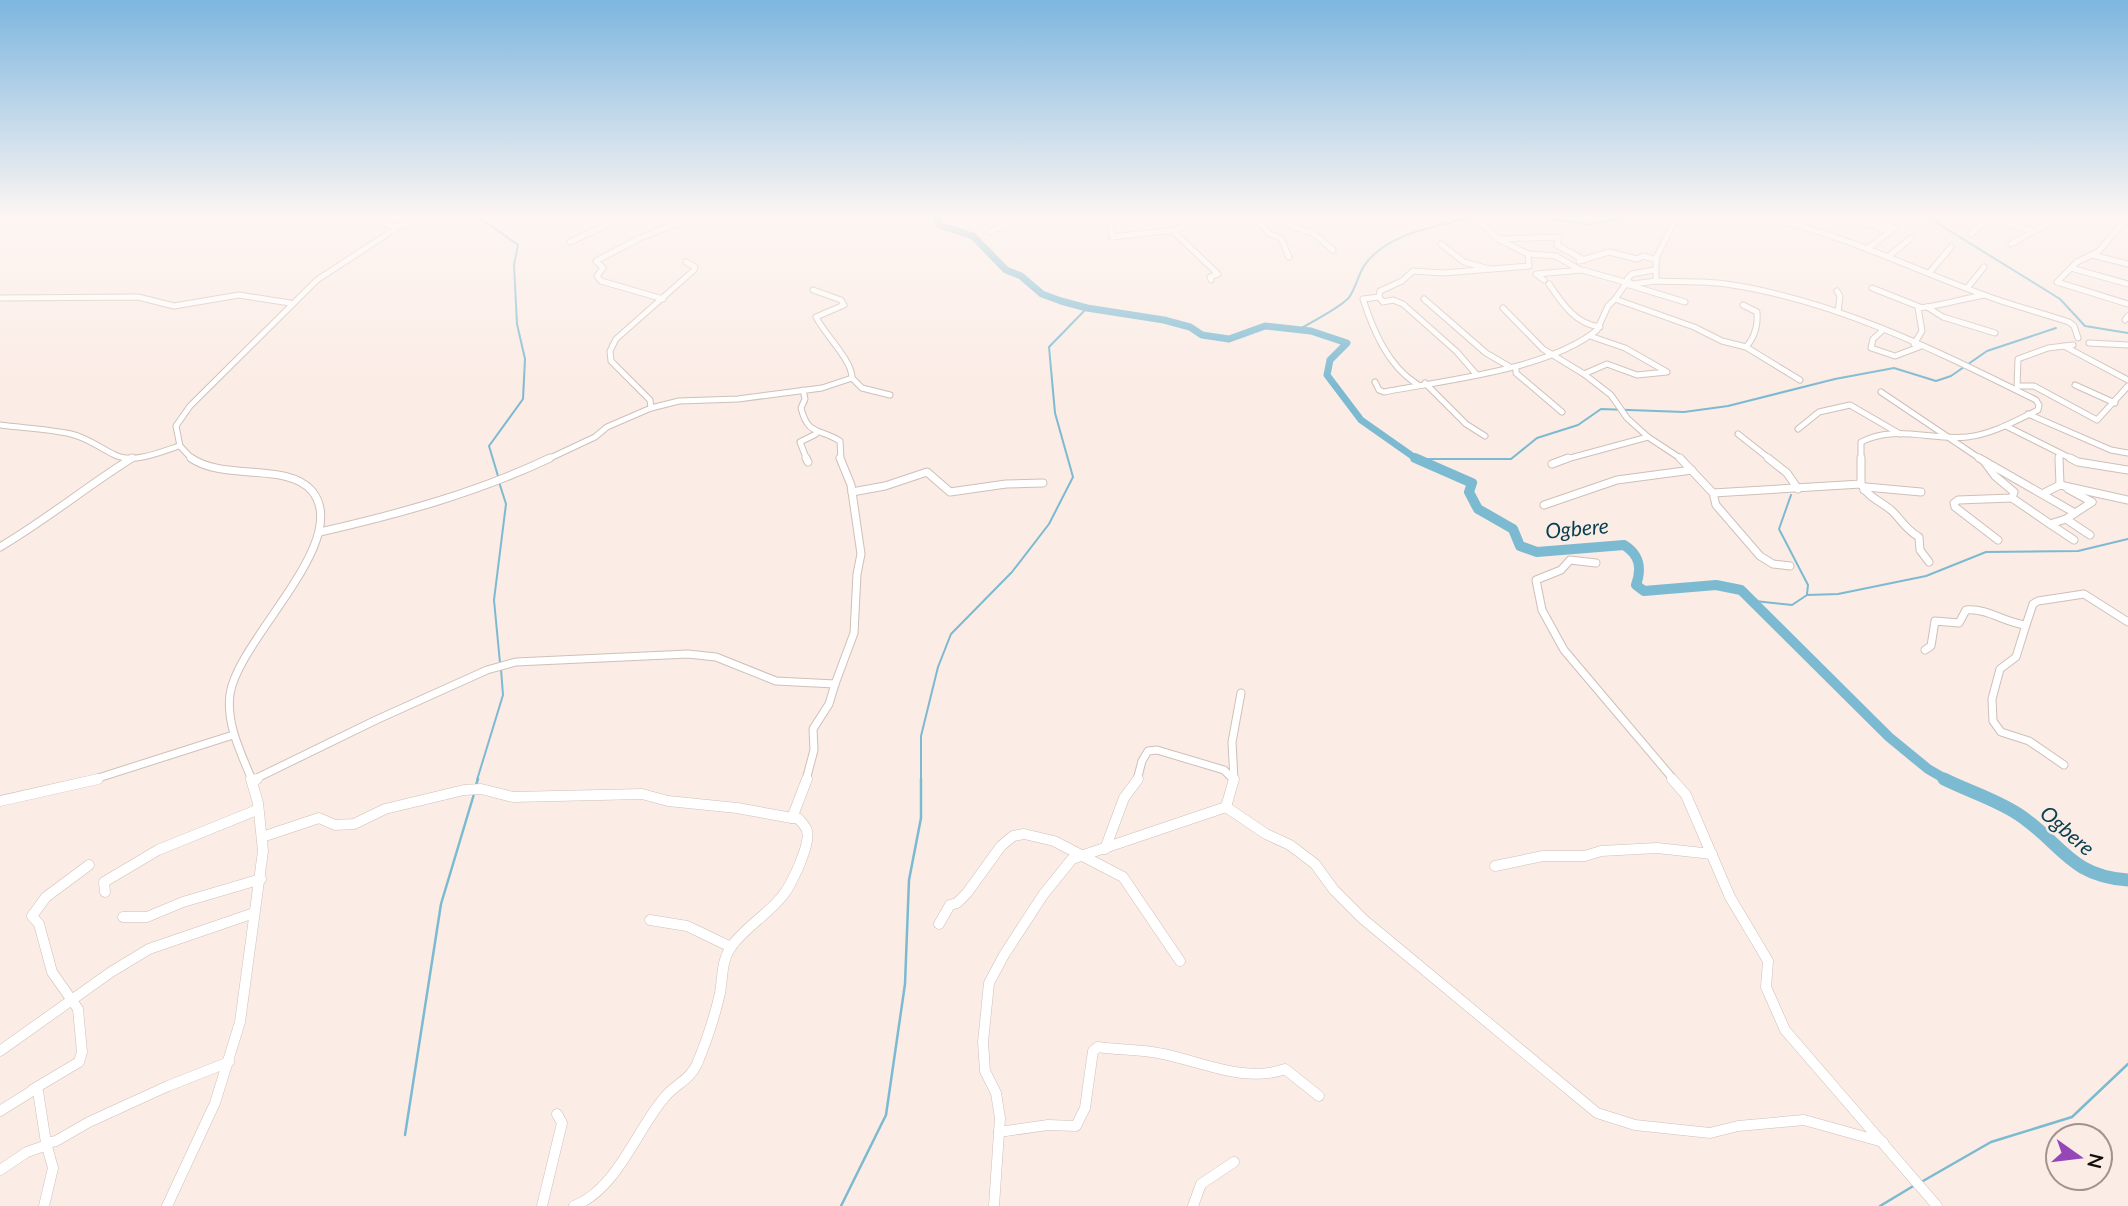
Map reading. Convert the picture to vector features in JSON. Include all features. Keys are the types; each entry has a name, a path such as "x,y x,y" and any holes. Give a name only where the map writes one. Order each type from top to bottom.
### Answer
{"street":[{"path":"167,1206 212,1118 229,1062 245,996 254,913 261,879 262,837 252,781 233,735 229,705 232,682 245,655 303,568 320,532 320,507 305,484 266,474 207,468 179,446 176,425 184,412 253,346 290,303 325,274"},
{"path":"598,274 601,281 663,299"},
{"path":"651,408 650,400 611,361 610,351 616,339 690,274"},
{"path":"1211,280 1210,277 1217,274"},
{"path":"1379,298 1380,291 1403,281 1408,274"},
{"path":"1536,274 1580,320 1600,327"},
{"path":"1596,274 1685,302"},
{"path":"1629,283 1626,279 1633,274"},
{"path":"1655,274 1656,281"},
{"path":"1936,274 1984,295 2069,323 2074,326 2078,338"},
{"path":"1968,287 1978,274"},
{"path":"2065,274 2057,282 2128,304"},
{"path":"2093,274 2128,284"},
{"path":"1375,382 1379,390 1384,392 1515,367 1551,354 1590,336 1600,327 1606,308 1615,299 1615,294 1629,283 1656,281 1737,286 1838,312 2016,387 2039,405 2038,410 1988,434 1951,438 1881,434 1861,442 1859,463 1863,487 1890,510 1903,528 1919,537 1920,550 1929,562"},
{"path":"1872,288 1943,317 1995,333"},
{"path":"813,290 841,300 844,305 816,317 823,331 852,369 852,378 862,388 890,395"},
{"path":"1837,291 1840,296 1838,312"},
{"path":"0,298 138,297 174,306 239,295 290,303"},
{"path":"1883,330 1873,339 1871,348 1895,356 1917,345 1921,339 1924,330 1918,311 1923,307 1946,306 1956,300 1984,295"},
{"path":"1417,384 1404,376 1384,351 1363,299 1379,298 1382,302 1393,300 1403,304 1427,329 1457,352 1477,374"},
{"path":"1424,299 1464,331 1475,346 1504,365 1515,367"},
{"path":"1615,299 1694,327 1721,341 1746,347 1800,380"},
{"path":"1743,305 1757,312 1758,318 1751,344 1746,347"},
{"path":"1503,308 1515,323 1551,354 1584,374 1611,395 1620,410 1648,437 1679,457 1713,493 1716,505 1760,556 1773,564 1790,566"},
{"path":"1584,374 1607,365 1637,376 1667,372 1625,348 1590,336"},
{"path":"2089,343 2128,345"},
{"path":"2016,387 2018,359 2036,351 2073,345"},
{"path":"2063,346 2128,380"},
{"path":"1515,367 1516,373 1523,380 1550,399 1562,412"},
{"path":"320,532 404,513 508,478 595,437 607,427 651,408 679,401 737,399 822,388 852,378"},
{"path":"1425,383 1466,424 1485,436"},
{"path":"2075,385 2115,403"},
{"path":"2016,387 2034,386 2098,420 2128,386"},
{"path":"803,390 805,399 801,408 802,414 816,434"},
{"path":"1881,392 1984,460 2075,513"},
{"path":"1798,429 1819,412 1850,404 1902,435"},
{"path":"2028,414 2111,450 2128,453"},
{"path":"0,425 72,434 103,446 116,456 133,458"},
{"path":"2006,426 2078,462 2128,470"},
{"path":"792,818 809,773 815,736 813,729 829,704 854,633 857,575 861,565 852,492 847,471 839,456 840,441 836,437 816,434 800,442 808,462"},
{"path":"1738,434 1787,473 1798,489"},
{"path":"1552,464 1570,460 1581,453 1648,437"},
{"path":"0,547 33,528 92,483 133,458 179,446"},
{"path":"2059,453 2060,485"},
{"path":"1984,460 1994,476 2014,492 2012,498"},
{"path":"1544,505 1622,479 1692,470"},
{"path":"852,492 885,486 928,472 950,492 1006,484 1043,483"},
{"path":"2050,524 2066,519 2092,502 2060,485"},
{"path":"2044,493 2060,485 2128,500"},
{"path":"1713,493 1863,487 1921,492"},
{"path":"1998,540 1955,507 1954,503 1985,498 2012,498 2074,540"},
{"path":"2066,519 2090,535"},
{"path":"1596,564 1570,560 1560,570 1536,580 1542,610 1564,650 1686,795 1700,834 1712,854 1730,897 1768,961 1766,987 1785,1030 1937,1206"},
{"path":"2064,765 2029,741 2001,732 1993,721 1992,699 2000,669 2016,657 2033,604 2038,601 2084,594 2090,596 2112,616 2128,622"},
{"path":"1925,650 1931,646 1935,621 1959,623 1969,608 2015,625 2026,625"},
{"path":"252,781 376,720 487,670 516,662 688,654 716,657 741,664 775,681 835,684"},
{"path":"1226,807 1234,780 1232,741 1241,693"},
{"path":"0,801 130,770 233,735"},
{"path":"1105,849 1124,798 1138,779 1142,761 1149,751 1157,750 1224,770 1234,780"},
{"path":"262,837 319,818 335,825 354,824 385,808 464,790 481,789 513,797 642,794 678,802 798,818 807,829 808,841 803,855 784,894 731,947 722,966 720,992 696,1066 682,1084 666,1095 634,1146 589,1200 574,1206"},
{"path":"1226,807 1266,834 1290,845 1315,864 1334,890 1363,919 1597,1113 1635,1125 1710,1133 1738,1126 1804,1120 1883,1142"},
{"path":"995,1206 999,1132 996,1093 985,1070 982,1042 989,984 1004,955 1043,895 1072,859 1226,807"},
{"path":"105,892 103,882 116,872 194,835 257,810"},
{"path":"939,924 950,905 957,903 967,893 1001,846 1013,835 1024,834 1054,841 1123,877 1180,961"},
{"path":"1495,866 1543,856 1585,856 1601,851 1657,848 1712,854"},
{"path":"0,1111 79,1062 82,1052 78,1009 52,972 39,925 32,916 46,897 89,865"},
{"path":"123,917 147,917 183,902 261,879"},
{"path":"0,1051 71,999 149,949 254,913"},
{"path":"650,920 687,926 731,947"},
{"path":"999,1132 1048,1125 1076,1126 1085,1108 1093,1051 1098,1047 1155,1052 1249,1074 1272,1074 1285,1069 1319,1096"},
{"path":"0,1170 27,1152 56,1141 89,1122 229,1062"},
{"path":"32,1091 38,1091 41,1095 53,1168 44,1206"},
{"path":"542,1206 562,1123 558,1114"},
{"path":"1193,1206 1193,1195 1205,1178 1234,1162"}],"waterway":[{"path":"498,476 489,446 523,399 525,359 517,324 514,274"},
{"name":"Ogbere","path":"1017,274 1042,294 1061,301 1087,308 1164,320 1190,327 1202,335 1229,339 1265,326 1311,331 1347,343 1330,360 1327,375 1361,420 1415,458"},
{"path":"1300,329 1347,300 1360,274"},
{"path":"2020,274 2060,299 2085,326 2128,333"},
{"path":"841,1206 886,1115 905,984 909,880 921,818 921,736 938,667 951,634 1012,572 1049,524 1073,477 1055,413 1049,347 1087,308"},
{"path":"1416,459 1511,459 1537,438 1578,425 1601,409 1684,412 1728,406 1835,379 1894,368 1936,381 1951,376 1987,351 2056,328"},
{"name":"Ogbere","path":"1415,458 1472,483 1469,492 1478,509 1513,529 1520,546 1537,552 1624,545 1638,562 1636,585 1644,591 1716,585 1741,590 1889,737 1928,769 1947,780"},
{"path":"499,482 506,504 494,600 500,663"},
{"path":"1791,495 1779,529 1808,585 1807,594"},
{"path":"1755,601 1792,605 1807,595 1838,594 1926,576 1986,552 2078,551 2128,539"},
{"path":"477,780 503,695 501,669"},
{"path":"476,785 478,779"},
{"name":"Ogbere","path":"1944,779 2018,814 2079,865 2108,877 2128,880"},
{"path":"405,1135 441,904 474,794"},
{"path":"1923,1181 1991,1142 2072,1117 2128,1064"},
{"path":"1880,1206 1915,1185"}]}
